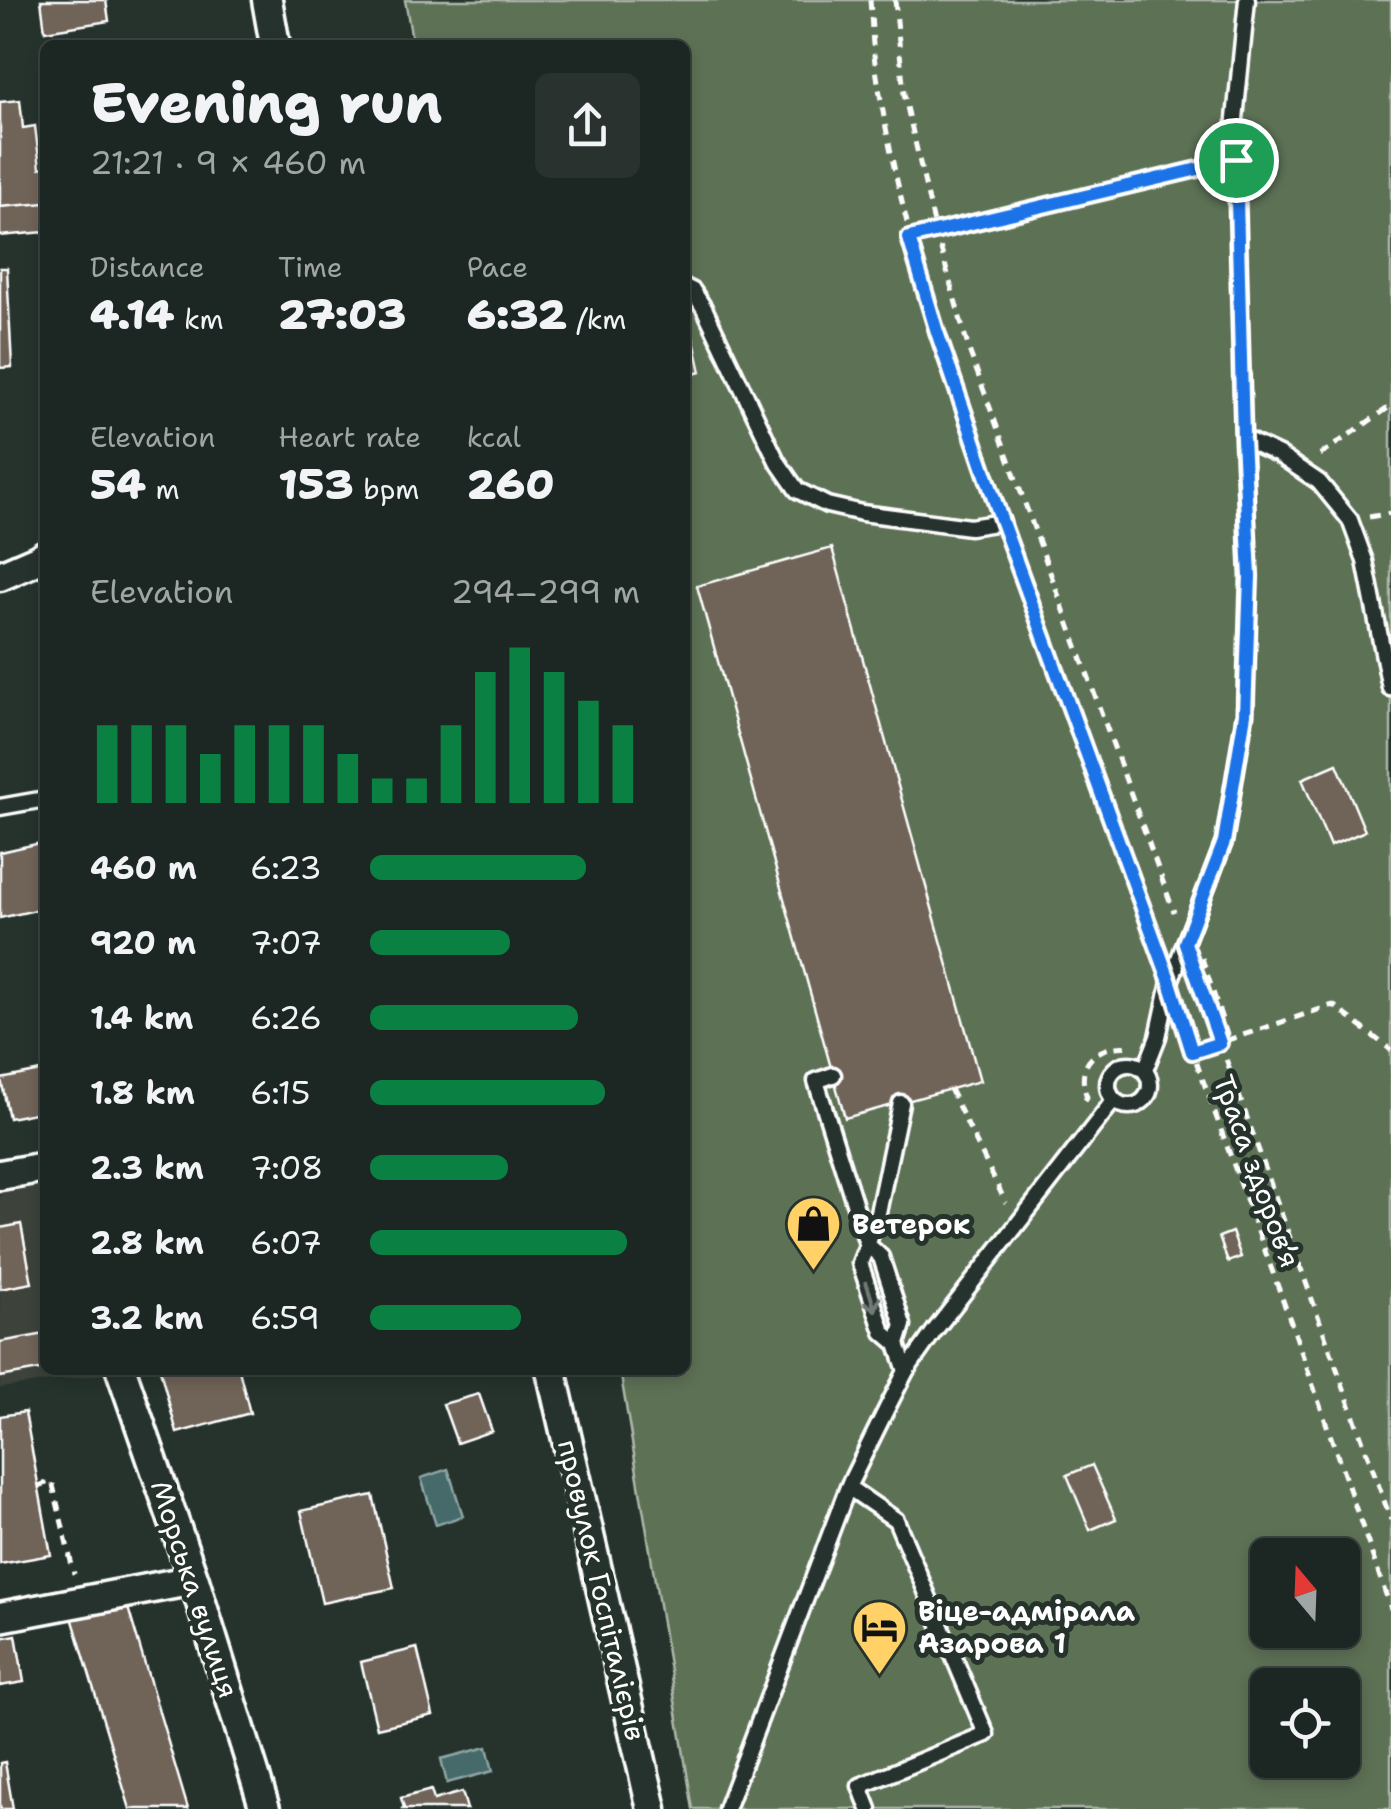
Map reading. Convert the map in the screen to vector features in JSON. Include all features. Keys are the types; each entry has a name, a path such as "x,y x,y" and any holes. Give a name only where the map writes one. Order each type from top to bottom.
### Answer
{"street":[{"path":"266,0 273,40"},
{"path":"0,576 40,557"},
{"path":"0,1175 40,1167"},
{"name":"Морська вулиця","path":"123,1375 194,1580 265,1809"},
{"name":"провулок Госпіталієрів","path":"552,1375 652,1809"},
{"path":"0,1617 194,1580"}],"lane":[{"path":"1145,1070 1158,1037 1170,982 1224,842 1245,714 1250,576 1235,120 1247,0"},
{"path":"690,290 704,308 776,461 797,490 827,505 862,513 970,527 1002,522"},
{"path":"1243,438 1279,454 1319,482 1350,520 1364,562 1390,688"},
{"path":"0,806 40,800"},
{"path":"1127,1063 1145,1070 1151,1088 1141,1104 1122,1106 1114,1100 1108,1082 1118,1066 1127,1063"},
{"path":"833,1075 816,1080 867,1244 882,1257 904,1325 898,1344 906,1371"},
{"path":"726,1809 848,1487 906,1371 1114,1100"},
{"path":"898,1344 883,1332 860,1264 876,1222 901,1103"},
{"path":"848,1487 896,1520 986,1734 860,1786 869,1809"}],"path":[{"path":"870,0 876,68 909,238 937,332 1170,982"},
{"path":"895,0 904,94 936,232 970,350 1391,1520"},
{"path":"909,238 1236,160"},
{"path":"1301,470 1391,406"},
{"path":"1192,1052 1332,1004 1391,1050"},
{"name":"Траса здоров’я","path":"1184,1027 1391,1609"},
{"path":"950,1089 1017,1224"},
{"path":"38,1486 52,1481 75,1577"}],"shaded area":[{"path":"40,1170 40,1375 98,1375 0,1388 0,1177"}],"green space":[{"path":"405,0 1391,0 1391,1809 693,1809 621,1375 690,1375 690,40 412,40"}],"water":[{"path":"448,1469 463,1516 436,1525 421,1478"},
{"path":"487,1747 493,1771 447,1783 441,1759"}],"building":[{"path":"41,0 106,0 109,21 45,31"},
{"path":"20,100 23,128 35,126 40,203 0,207 0,102"},
{"path":"40,203 40,232 0,236 0,207"},
{"path":"0,268 7,268 12,367 0,368"},
{"path":"690,322 701,372 690,375"},
{"path":"832,548 980,1081 845,1118 697,586"},
{"path":"1337,764 1365,831 1330,846 1302,779"},
{"path":"40,843 40,909 0,918 0,852"},
{"path":"40,1071 40,1112 9,1118 1,1079"},
{"path":"21,1224 32,1283 0,1289 0,1228"},
{"path":"1232,1232 1241,1257 1228,1262 1219,1237"},
{"path":"40,1335 40,1370 0,1377 0,1342"},
{"path":"161,1375 240,1375 250,1413 177,1433"},
{"path":"479,1394 492,1431 457,1443 443,1404"},
{"path":"25,1412 51,1555 0,1564 0,1416"},
{"path":"1092,1465 1116,1519 1090,1530 1067,1475"},
{"path":"373,1495 394,1588 322,1603 301,1511"},
{"path":"126,1601 188,1809 130,1809 72,1617"},
{"path":"16,1635 24,1682 0,1686 0,1638"},
{"path":"417,1648 433,1715 377,1728 361,1662"},
{"path":"5,1762 13,1809 0,1809 0,1763"},
{"path":"431,1790 434,1800 462,1792 467,1809 401,1809 401,1798"}],"place":[{"name":"Ветерок","path":"813,1273"},
{"name":"Віце-адмірала Азарова 1","path":"879,1676"}],"route":[{"path":"1236,160 1250,576 1245,714 1224,842 1185,943 1220,1043 1192,1052 983,470 909,238 1236,160"}]}
